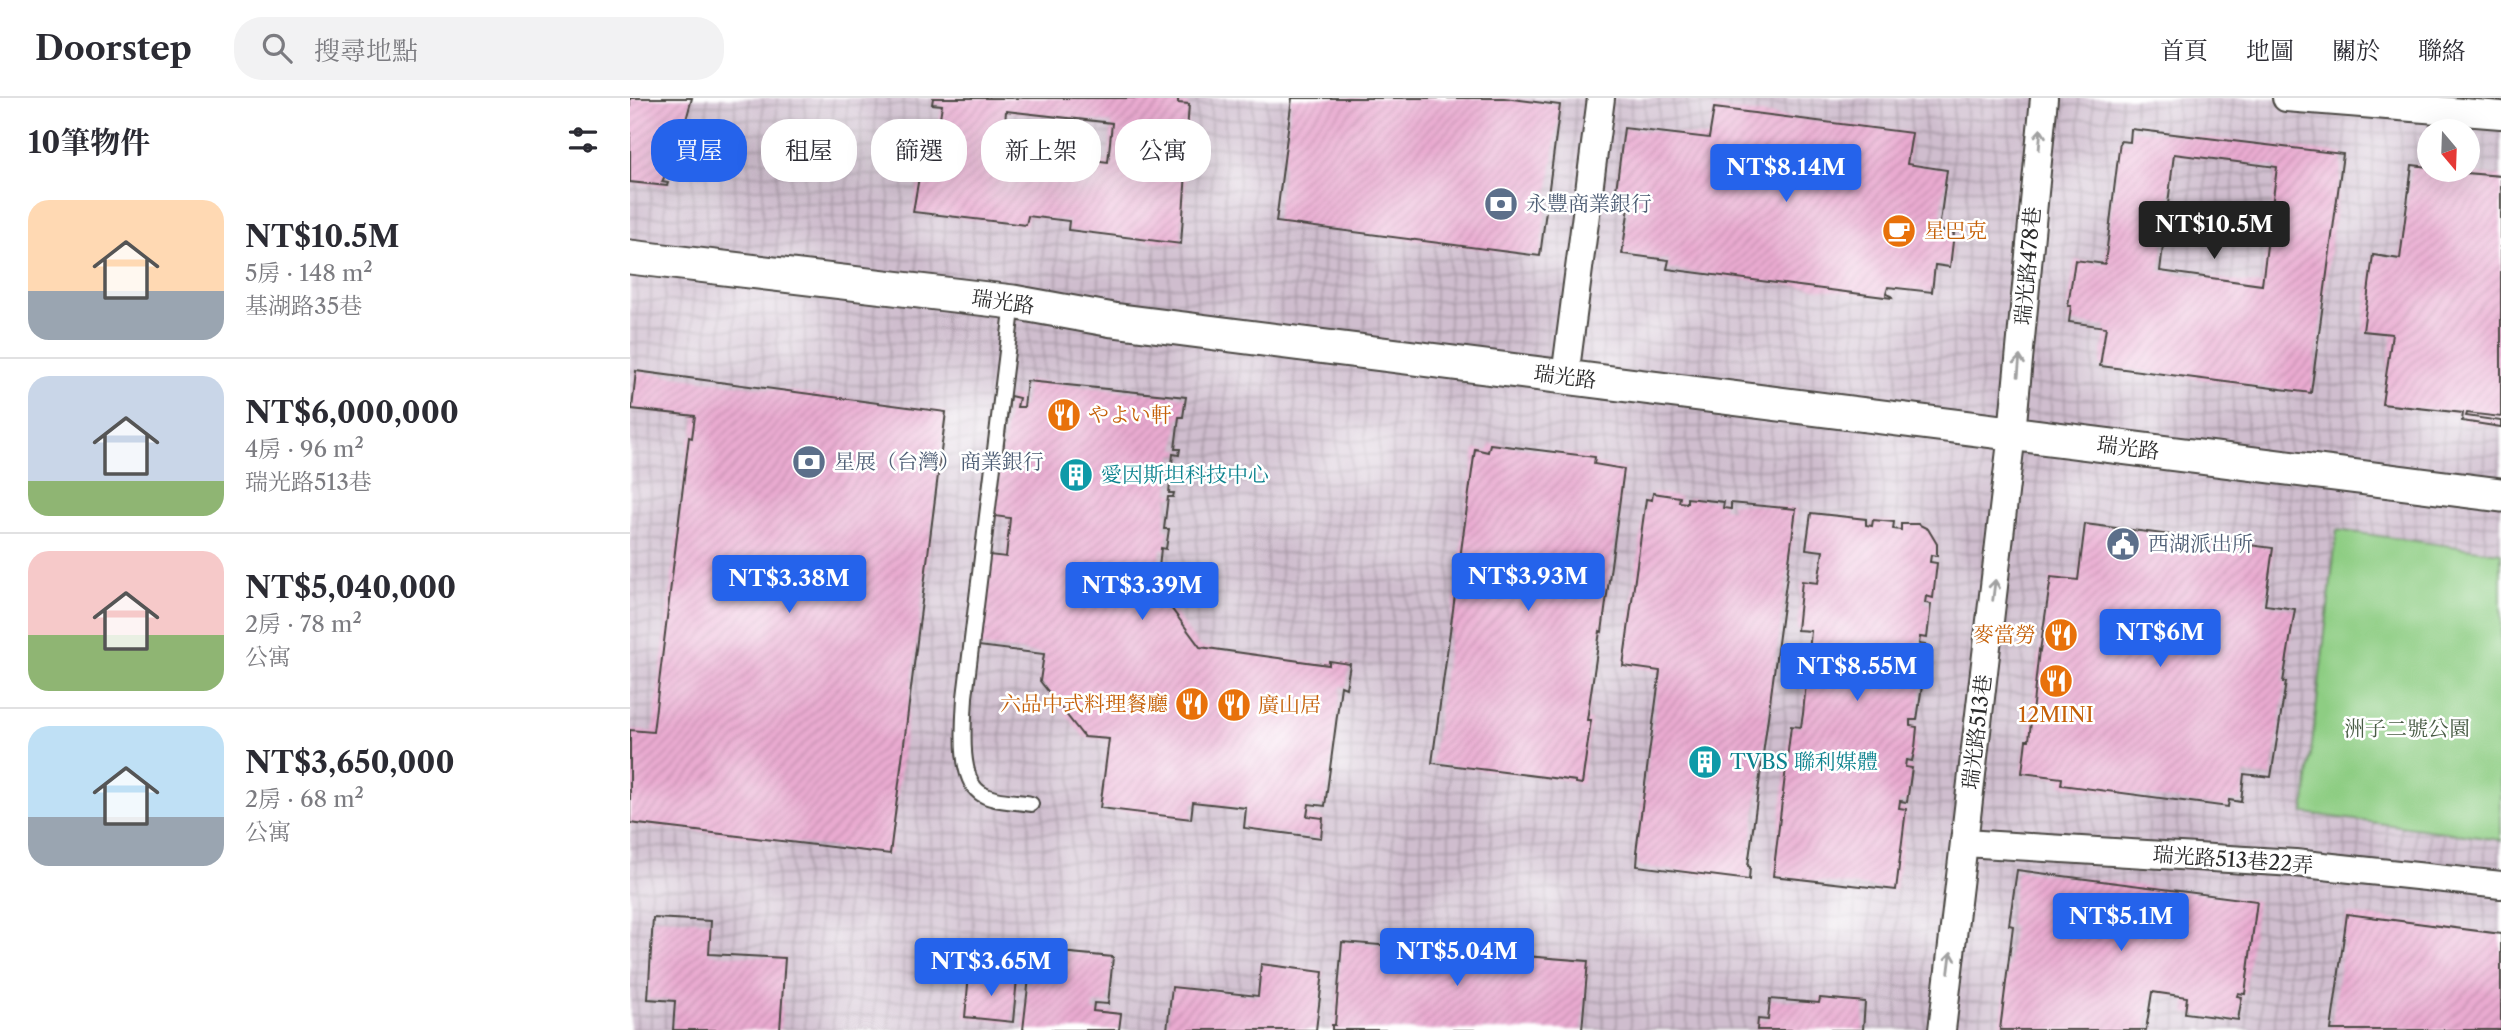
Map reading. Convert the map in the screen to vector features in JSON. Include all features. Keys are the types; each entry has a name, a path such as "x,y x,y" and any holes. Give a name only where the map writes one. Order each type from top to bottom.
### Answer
{"street":[{"path":"1565,377 1601,98"},
{"name":"瑞光路478巷","path":"2012,433 2044,98"},
{"path":"2286,98 2501,115"},
{"name":"瑞光路","path":"630,257 1013,302 1113,320 2501,495"},
{"name":"瑞光路513巷","path":"1942,1030 2012,433"},
{"name":"瑞光路513巷22弄","path":"1964,843 2295,863 2501,885"}],"lane":[{"path":"1013,302 965,697 964,740 969,779 979,792 1031,804"}],"shaded area":[{"path":"630,98 2501,98 2501,1030 630,1030"}],"green space":[{"name":"洲子二號公園","path":"2337,530 2501,553 2501,840 2304,813"}],"building":[{"path":"630,98 692,98 686,119 651,119 651,182 668,183 667,186 630,182"},
{"path":"933,98 1178,98 1178,103 1189,104 1188,119 1115,119 1115,182 1185,182 1181,244 1068,230 1069,221 1028,216 1026,225 913,212 918,182 967,182 967,119 940,119 942,105 932,104"},
{"path":"1292,98 1504,98 1560,105 1540,256 1276,222"},
{"path":"1714,108 1912,133 1907,164 1947,170 1939,230 1954,233 1950,267 1935,265 1932,292 1888,287 1886,294 1892,298 1667,269 1669,260 1622,254 1630,200 1615,198 1624,128 1709,138"},
{"path":"2131,129 2343,154 2311,393 2100,366 2106,327 2069,322 2071,306 2068,306 2075,260 2105,264 2120,141 2130,142","holes":["2174,154 2277,167 2262,285 2160,271"]},
{"path":"2412,165 2417,166 2417,182 2480,182 2480,174 2501,176 2501,417 2467,413 2466,416 2501,421 2501,427 2462,421 2463,413 2382,404 2392,334 2363,331 2373,255 2400,259"},
{"path":"636,371 946,412 890,854 630,823 630,730 653,732 689,437 692,438 695,416 632,409"},
{"path":"1027,381 1186,397 1183,417 1179,417 1175,449 1180,449 1179,455 1173,454 1169,493 1174,493 1173,497 1168,497 1164,529 1169,529 1166,549 1161,548 1157,589 1200,647 1329,665 1329,661 1350,664 1346,688 1341,686 1325,806 1309,804 1307,816 1323,818 1321,838 1244,828 1246,808 1193,802 1191,819 1100,808 1109,739 1084,737 1040,681 1044,654 978,646 989,555 1006,557 1010,518 994,516 1010,396 1019,398 1017,407 1024,407"},
{"path":"1490,444 1595,457 1594,464 1624,469 1587,720 1591,720 1582,784 1576,781 1432,763 1475,449 1488,452"},
{"name":"TVBS 聯利媒體","path":"1653,493 1680,497 1679,502 1687,503 1687,498 1724,502 1723,508 1731,509 1731,503 1796,509 1748,866 1749,880 1637,866 1636,852 1660,671 1623,666 1646,499 1652,500"},
{"path":"1811,513 1866,519 1866,525 1872,526 1873,520 1894,522 1893,529 1901,530 1901,524 1918,524 1928,529 1937,544 1937,556 1931,555 1930,562 1937,563 1933,598 1926,596 1925,603 1931,604 1927,638 1920,637 1919,644 1926,645 1922,680 1915,679 1915,685 1922,686 1917,720 1910,720 1910,726 1917,727 1915,748 1912,761 1906,760 1905,767 1912,768 1907,802 1900,801 1899,808 1906,809 1896,890 1773,876 1791,726 1801,727 1803,714 1811,631 1797,630 1802,581 1818,583 1823,551 1806,549"},
{"path":"2085,524 2273,548 2265,605 2295,609 2283,682 2286,682 2271,777 2244,774 2241,802 2229,800 2228,807 2061,785 2062,778 2022,773 2051,577 2078,580"},
{"path":"2017,870 2257,901 2245,994 2238,993 2237,996 2242,997 2238,1020 2185,1013 2187,997 2152,992 2146,1030 2000,1030 2013,926 2009,925"},
{"path":"2347,914 2501,934 2501,1030 2331,1030"},
{"path":"653,918 711,921 709,954 785,958 780,1030 673,1030 675,1001 648,999"},
{"path":"1405,937 1526,946 1525,956 1588,961 1582,1030 1332,1030 1332,1025 1335,1025 1342,942 1405,947"},
{"path":"1033,943 1039,944 1039,950 1113,957 1108,1004 1094,1003 1093,1011 1121,1014 1119,1030 1023,1030"},
{"path":"1261,964 1323,972 1316,1030 1167,1030 1172,987 1258,996"},
{"path":"969,974 1017,978 1013,1022 965,1017"},
{"path":"1820,998 1865,1002 1863,1030 1757,1030 1758,1019 1768,1020 1770,999 1819,1003"}],"place":[{"name":"永豐商業銀行","path":"1501,204"},
{"name":"星巴克","path":"1899,231"},
{"name":"やよい軒","path":"1064,415"},
{"name":"星展（台灣）商業銀行","path":"809,462"},
{"name":"愛因斯坦科技中心","path":"1076,475"},
{"name":"西湖派出所","path":"2123,544"},
{"name":"麥當勞","path":"2061,635"},
{"name":"12MINI","path":"2056,681"},
{"name":"六品中式料理餐廳","path":"1192,704"},
{"name":"廣山居","path":"1234,705"},
{"name":"TVBS 聯利媒體","path":"1705,762"}]}
